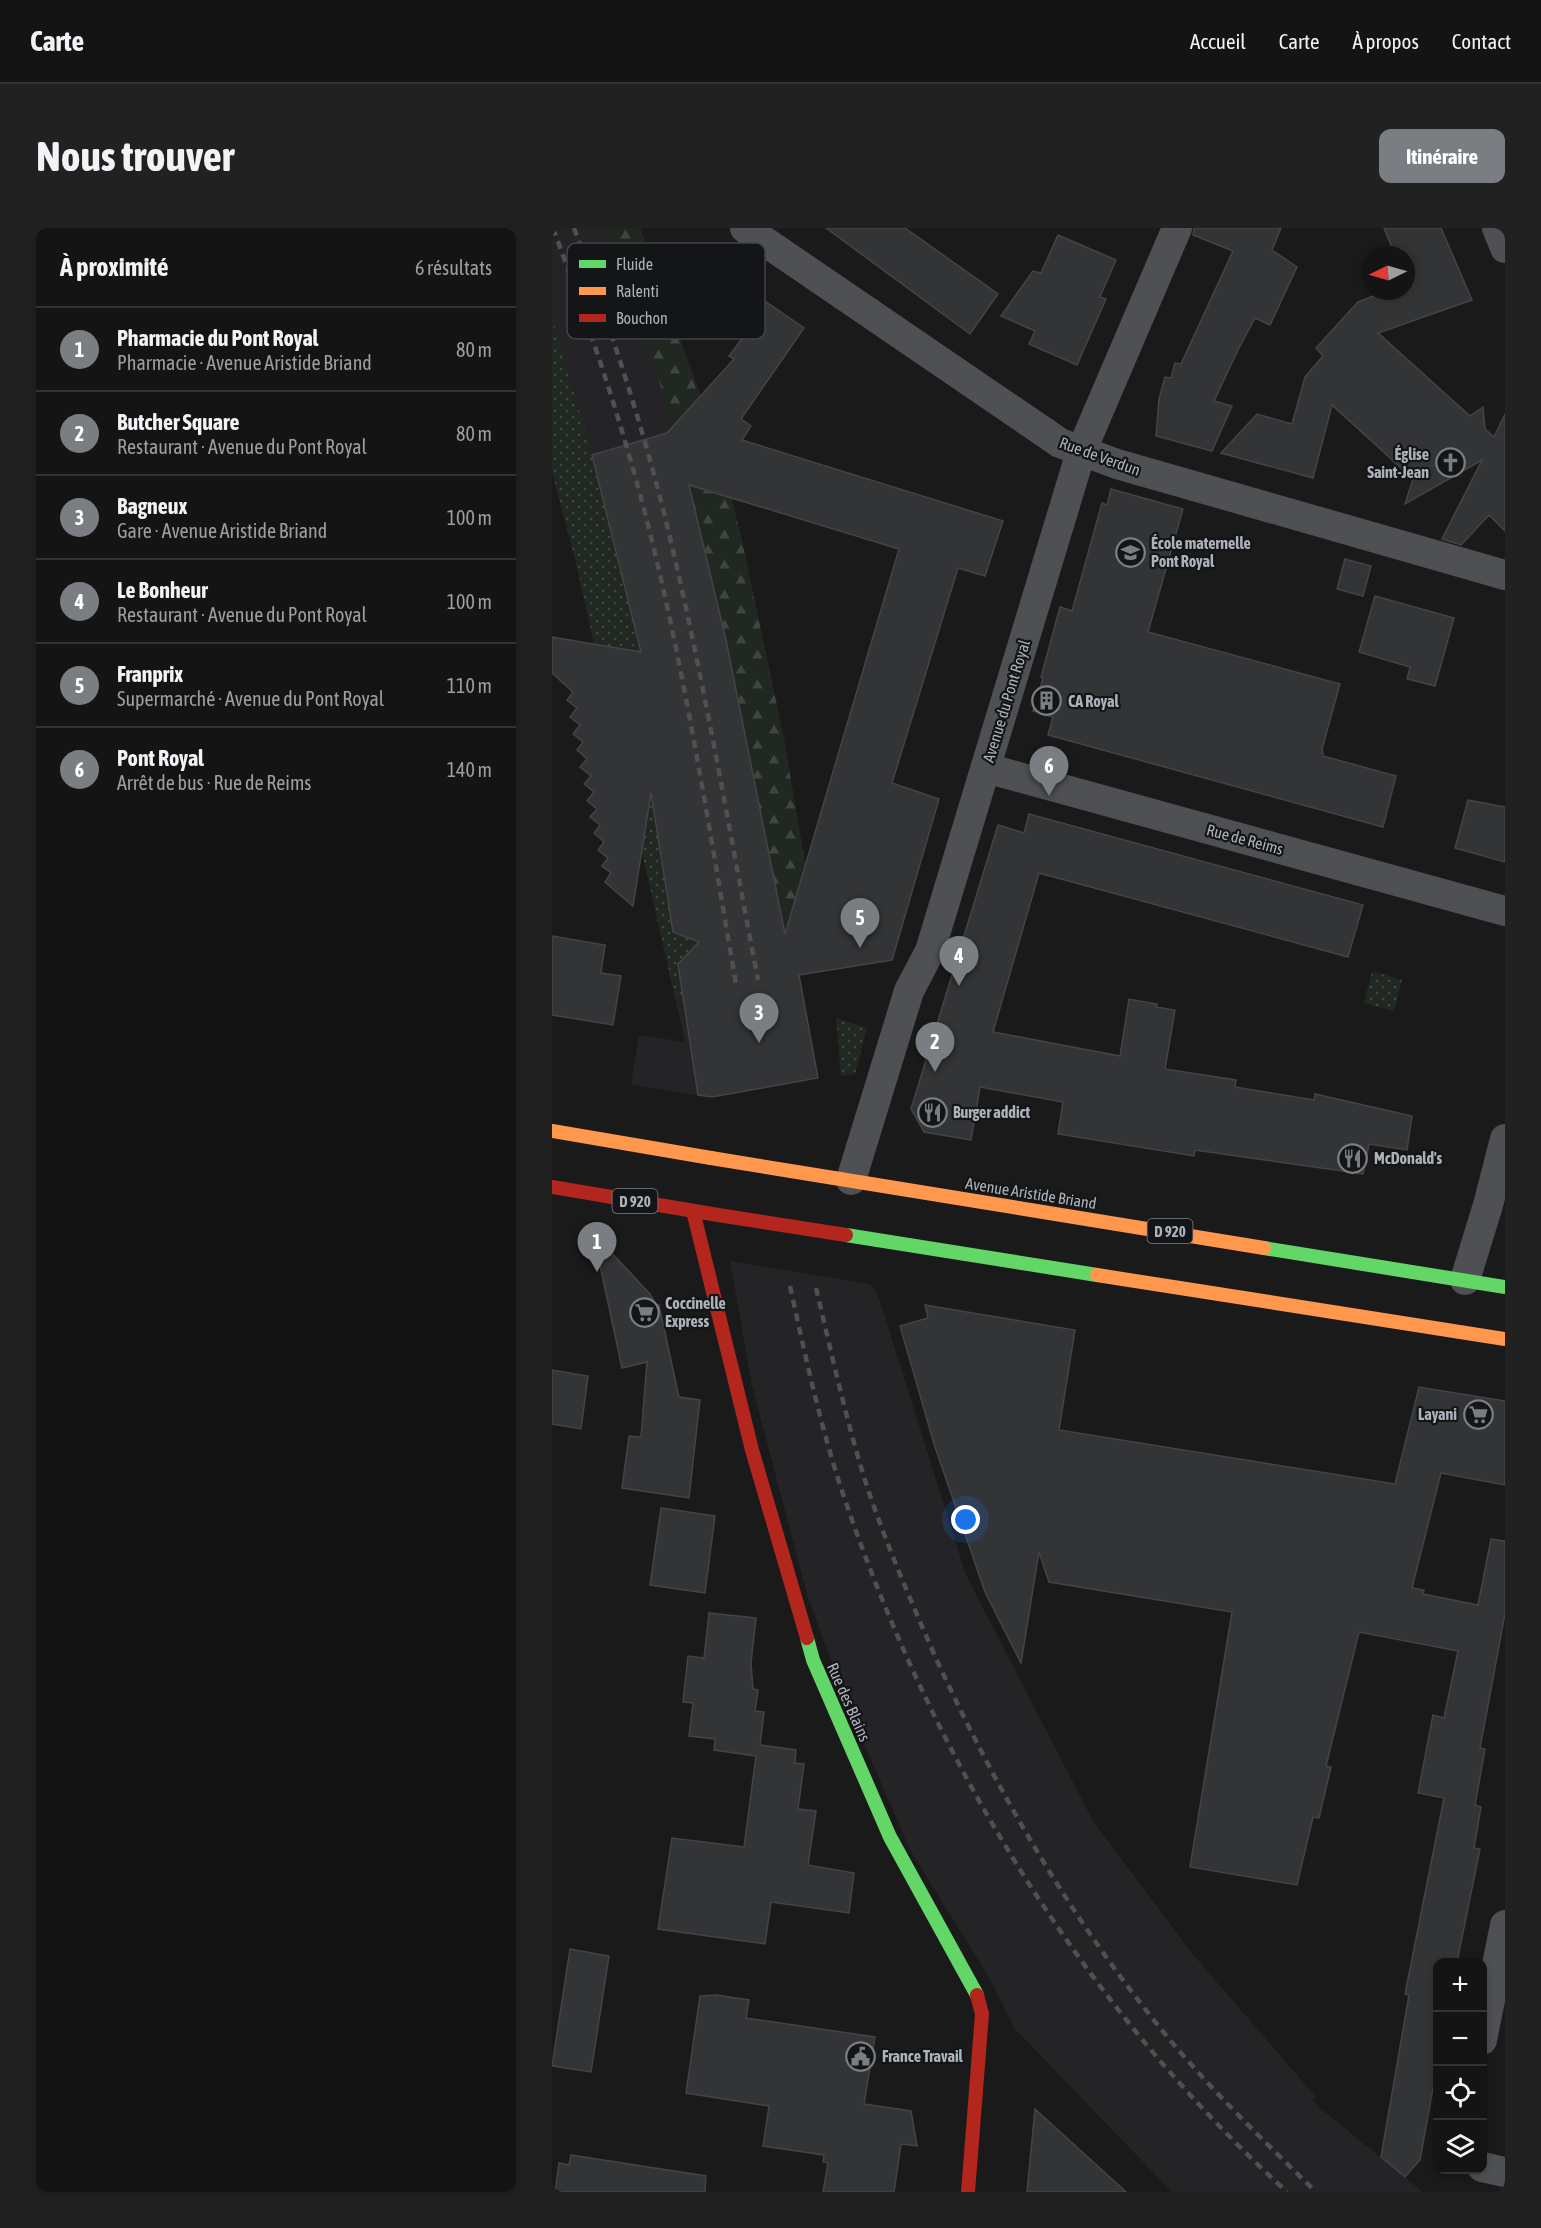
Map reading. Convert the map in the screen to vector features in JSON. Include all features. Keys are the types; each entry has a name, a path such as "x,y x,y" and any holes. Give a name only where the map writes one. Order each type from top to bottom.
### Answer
{"main road":[{"name":"Avenue Aristide Briand","path":"552,1131 1505,1287"},
{"name":"D 920","path":"552,1187 1505,1339"},
{"name":"Rue des Blains","path":"693,1211 752,1450 813,1660 890,1837 957,1961 976,1990 981,2014 968,2192"}],"street":[{"name":"Rue de Verdun","path":"745,228 1046,435 1081,452 1505,575"},
{"name":"Avenue du Pont Royal","path":"843,1179 909,991 930,951 1081,452 1177,228"},
{"path":"1497,228 1505,248"},
{"name":"Rue de Reims","path":"986,768 1505,911"},
{"path":"1465,1280 1505,1139"},
{"path":"1487,2015 1505,1925"},
{"path":"1487,2168 1505,2172"}],"shaded area":[{"path":"552,228 640,228 645,243 567,243 567,339 680,339 701,396 740,531 784,739 823,970 797,977 818,1078 712,1097 631,1085 639,1035 685,1042 574,555 552,472"},
{"path":"730,1261 871,1284 879,1298 966,1575 1093,1821 1191,1952 1315,2096 1313,2100 1320,2108 1423,2192 1172,2192 1015,2029 990,1979 910,1850 844,1697 807,1594 752,1386"}],"green space":[{"path":"609,228 640,228 645,243 614,243"},
{"path":"552,317 592,455 635,627 693,949 684,998 675,997 574,555 552,472"},
{"path":"646,339 679,339 723,466 740,531 784,739 823,970 802,975 788,922 777,899 744,729 707,560"},
{"path":"1372,971 1402,980 1394,1011 1364,1003"},
{"path":"836,1018 867,1028 855,1074 841,1076"}],"building":[{"path":"826,228 905,228 998,294 970,334"},
{"path":"1194,228 1281,228 1272,250 1297,267 1270,325 1255,318 1214,401 1232,406 1212,451 1156,436 1159,399 1165,377 1171,378 1175,363 1181,364 1233,251 1193,235"},
{"path":"1384,228 1441,228 1472,300 1378,333 1470,416 1483,407 1485,429 1494,437 1505,414 1505,531 1489,515 1461,545 1442,539 1482,460 1405,504 1413,479 1332,405 1313,478 1221,453 1257,414 1292,424 1305,377 1323,356 1316,348 1358,302 1363,300 1415,300 1415,246 1391,246"},
{"path":"1058,235 1116,260 1100,297 1106,299 1077,365 1029,344 1035,331 1001,316 1033,271 1041,273"},
{"path":"765,301 804,328 741,419 751,426 742,440 1003,521 985,576 958,568 892,783 939,799 892,960 799,975 818,1078 712,1097 698,1095 678,964 699,942 673,932 651,793 633,906 605,882 611,873 602,866 608,858 598,850 604,842 594,833 600,825 590,817 597,809 587,801 594,792 584,784 591,776 580,767 587,759 577,750 583,742 573,734 580,725 570,717 577,708 567,700 573,692 552,673 552,637 641,652 592,455 667,433 734,359 729,356 742,339 765,339","holes":["689,485 899,549 785,934 726,640"]},
{"path":"1111,489 1183,509 1148,632 1340,684 1322,749 1323,756 1396,776 1383,827 1048,735 1053,717 1033,711 1043,678 1041,677 1060,607 1072,611 1102,503 1107,505"},
{"path":"1345,559 1371,566 1363,596 1337,589"},
{"path":"1375,596 1454,618 1435,686 1407,679 1410,667 1359,652"},
{"path":"1468,800 1505,807 1505,862 1455,848"},
{"path":"1029,814 1363,905 1348,957 1039,873 993,1032 1120,1056 1129,999 1157,1004 1156,1007 1175,1010 1165,1069 1236,1080 1235,1087 1314,1100 1315,1094 1412,1116 1407,1150 1369,1144 1363,1174 1195,1150 1194,1156 1058,1134 1063,1102 980,1087 971,1140 924,1132 911,1109 998,825 1024,833"},
{"path":"552,936 605,945 601,973 621,976 613,1025 552,1015"},
{"path":"593,1233 650,1294 656,1305 659,1305 679,1397 700,1400 689,1498 622,1488 629,1436 641,1437 647,1362 622,1368"},
{"path":"925,1305 1075,1330 1059,1430 1395,1484 1419,1387 1505,1401 1505,1485 1441,1473 1412,1588 1424,1590 1423,1594 1478,1605 1491,1539 1505,1541 1505,1614 1480,1748 1485,1749 1475,1805 1481,1807 1474,1848 1480,1849 1458,1958 1433,1958 1433,2088 1420,2160 1405,2177 1381,2157 1409,1995 1405,1994 1444,1798 1418,1793 1433,1715 1444,1718 1458,1651 1359,1632 1326,1766 1331,1767 1319,1818 1313,1817 1297,1885 1190,1867 1232,1612 1049,1582 1039,1552 1021,1663 985,1592 935,1447 900,1326 928,1318"},
{"path":"552,1370 588,1376 581,1429 552,1424"},
{"path":"661,1508 715,1516 705,1593 650,1585"},
{"path":"709,1613 756,1618 751,1663 753,1689 758,1690 755,1711 764,1712 760,1745 796,1750 795,1763 804,1764 798,1809 816,1811 808,1865 854,1873 849,1913 771,1902 765,1944 658,1929 672,1838 744,1847 756,1756 714,1750 715,1739 689,1736 693,1703 683,1702 688,1656 704,1658"},
{"path":"570,1949 609,1956 591,2072 552,2066"},
{"path":"716,1995 749,2000 746,2018 875,2037 864,2104 911,2111 917,2146 901,2144 894,2192 823,2192 828,2163 823,2162 824,2155 763,2146 769,2106 686,2093 700,1996"},
{"path":"1035,2109 1126,2192 1027,2192"},
{"path":"571,2155 706,2176 705,2192 555,2192 559,2163 569,2165"}],"railway":[{"path":"553,228 567,267"},
{"path":"574,228 579,243"},
{"path":"592,339 636,480 673,633 696,749 736,984"},
{"path":"613,339 645,441 678,571 703,687 758,980"},
{"path":"790,1286 807,1364 842,1491 878,1589 920,1686 967,1779 1020,1870 1079,1957 1143,2040 1212,2118 1287,2192"},
{"path":"816,1288 838,1383 879,1522 934,1654 1011,1806 1069,1903 1101,1950 1170,2040 1241,2118 1316,2192"}],"traffic: fast":[{"path":"846,1235 1097,1275"},
{"path":"1264,1248 1505,1287"},
{"path":"807,1638 813,1660 890,1837 977,1995"}],"traffic: slow":[{"path":"552,1131 711,1158"},
{"path":"711,1158 834,1178"},
{"path":"834,1178 1264,1248"},
{"path":"1097,1275 1505,1339"}],"traffic: jam":[{"path":"552,1187 718,1215"},
{"path":"693,1211 752,1450 807,1638"},
{"path":"718,1215 846,1235"},
{"path":"968,2192 982,2014 977,1995"}],"place":[{"name":"Église Saint-Jean","path":"1450,463"},
{"name":"École maternelle Pont Royal","path":"1130,552"},
{"name":"CA Royal","path":"1047,701"},
{"name":"Pont Royal","path":"1049,796"},
{"name":"Franprix","path":"860,948"},
{"name":"Le Bonheur","path":"959,986"},
{"name":"Bagneux","path":"759,1043"},
{"name":"Butcher Square","path":"935,1072"},
{"name":"Burger addict","path":"932,1112"},
{"name":"McDonald's","path":"1353,1158"},
{"name":"Pharmacie du Pont Royal","path":"597,1272"},
{"name":"Coccinelle Express","path":"644,1312"},
{"name":"Layani","path":"1478,1414"},
{"name":"France Travail","path":"861,2056"}]}
